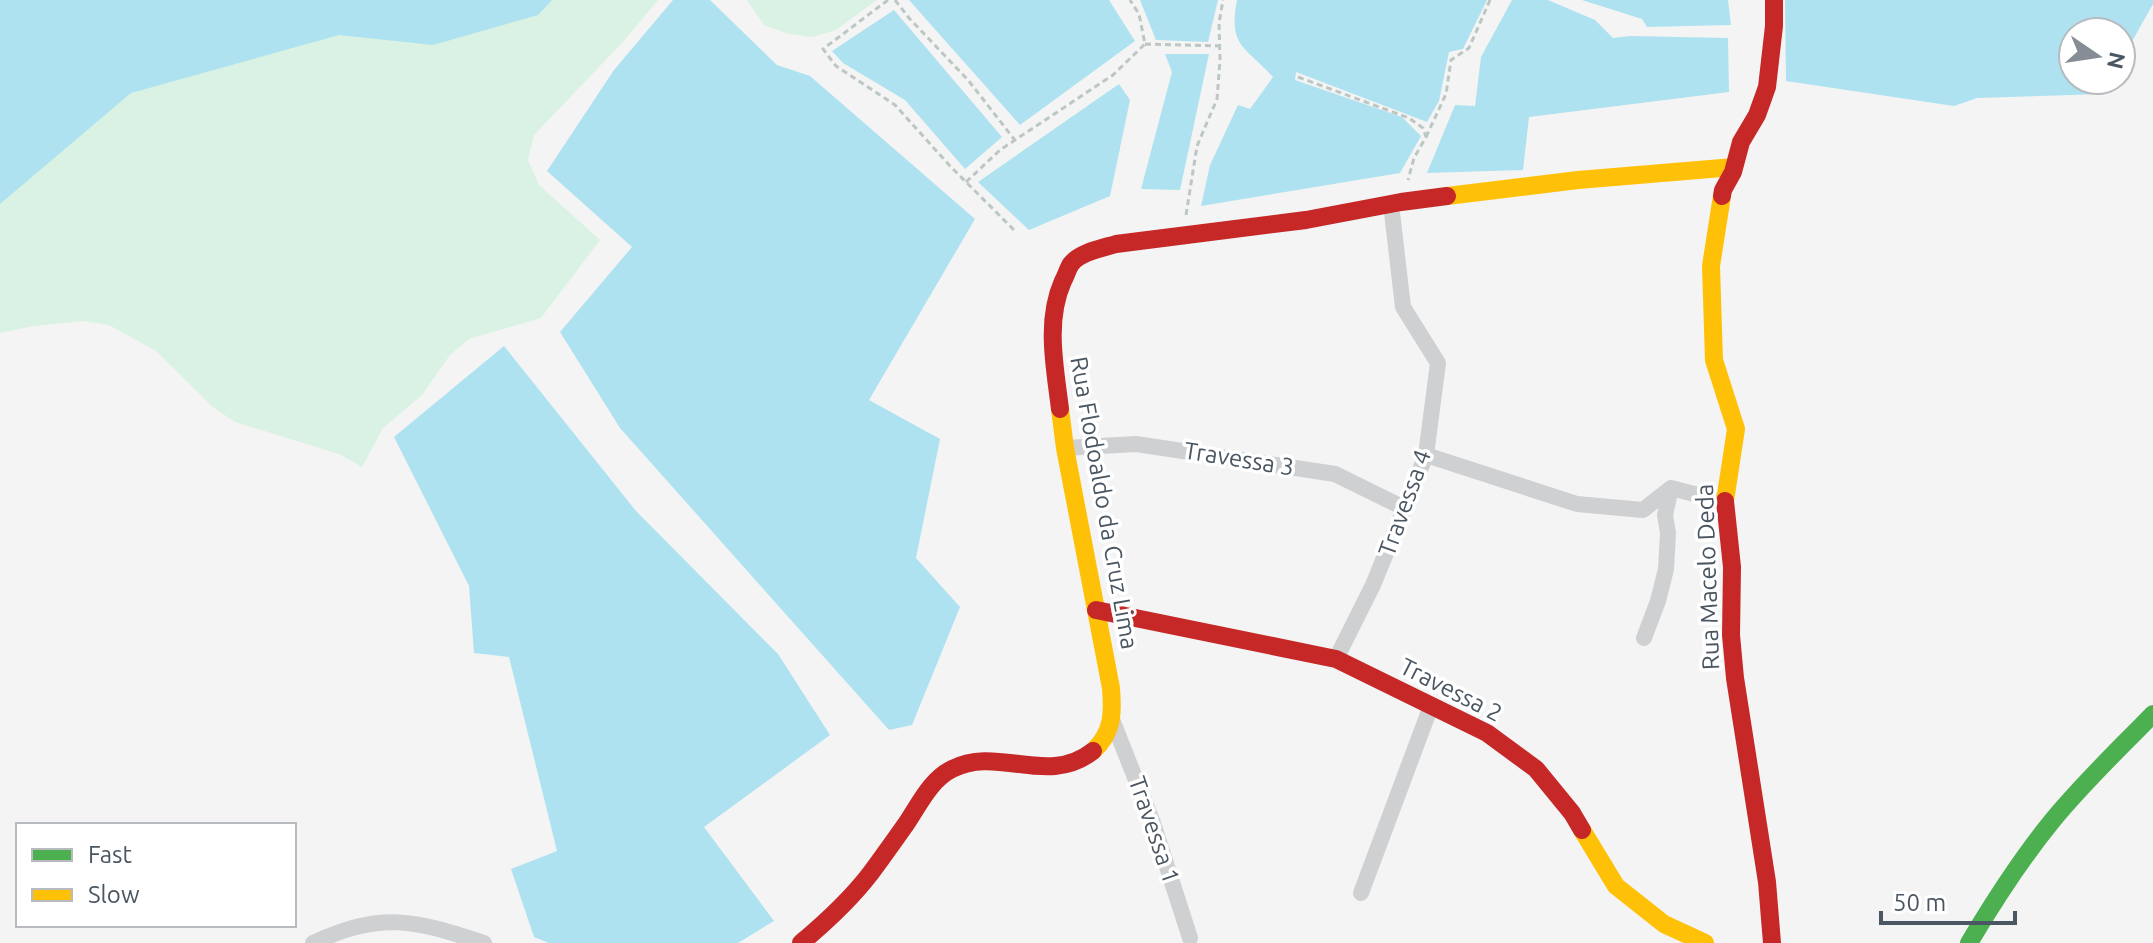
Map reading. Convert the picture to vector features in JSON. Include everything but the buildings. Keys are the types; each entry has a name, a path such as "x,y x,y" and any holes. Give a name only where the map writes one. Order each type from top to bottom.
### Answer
{"street":[{"name":"Rua Macelo Deda","path":"1772,943 1766,871 1731,635 1732,567 1725,502 1736,429 1714,360 1711,266 1723,190 1767,87 1774,0"},
{"name":"Rua Flodoaldo da Cruz Lima","path":"1113,722 1111,688 1065,448 1052,336 1054,311 1066,271 1072,262 1116,244 1306,220 1396,203 1592,179 1734,167"},
{"name":"Travessa 4","path":"1336,659 1373,585 1426,455 1438,363 1403,307 1396,203"},
{"name":"Travessa 3","path":"1065,448 1136,444 1335,474 1404,508"},
{"path":"1426,455 1577,504 1643,510 1671,488"},
{"path":"1671,488 1725,502"},
{"path":"1644,638 1666,569 1668,533 1665,515 1671,488"},
{"name":"Travessa 2","path":"1096,610 1336,659 1487,733 1536,769 1572,813 1616,886 1664,924 1705,943"},
{"path":"1361,893 1431,706"},
{"path":"1969,943 1996,897 2041,835 2153,714"},
{"path":"801,943 844,905 860,886 943,774 956,766 979,762 1046,768 1069,765 1095,750 1113,722"},
{"name":"Travessa 1","path":"1113,722 1148,810 1190,938"},
{"path":"313,943 334,933 388,921 423,925 484,943"}],"path":[{"path":"888,0 823,49 836,66 895,105 1015,231"},
{"path":"895,0 968,80 1014,139"},
{"path":"1130,0 1139,14 1145,44"},
{"path":"1183,234 1197,146 1217,99 1219,23 1223,0"},
{"path":"1396,203 1414,158 1446,94 1451,60 1469,48 1490,0"},
{"path":"966,182 1014,139 1113,75 1145,44 1220,46"},
{"path":"1298,77 1409,118 1423,128 1426,137"}],"green space":[{"path":"0,0 658,0 621,44 534,135 528,160 539,185 600,240 541,318 469,339 450,355 422,395 383,428 362,467 339,454 235,422 213,407 156,351 109,325 83,321 0,333"},
{"path":"747,0 877,0 836,30 813,37 789,34 764,25"}],"water":[{"path":"0,0 552,0 538,15 433,45 339,35 131,93 0,204"},
{"path":"673,0 710,0 777,65 810,76 975,219 869,400 940,439 916,558 960,607 912,725 889,730 620,428 560,332 632,247 547,171 614,70"},
{"path":"909,0 1109,0 1135,41 1020,125"},
{"path":"1140,0 1218,0 1208,42 1156,40"},
{"path":"1237,0 1487,0 1463,49 1449,52 1439,101 1427,122 1296,72 1295,80 1402,117 1421,136 1400,173 1201,206 1210,165 1238,105 1250,109 1273,77 1237,37"},
{"path":"1512,0 1548,0 1595,20 1613,38 1728,38 1729,92 1529,117 1523,170 1427,173 1455,105 1475,106 1481,57"},
{"path":"1582,0 1728,0 1731,25 1647,27 1642,19"},
{"path":"1785,0 2153,0 2137,32 2137,16 2057,16 2057,95 1977,98 1954,106 1786,81"},
{"path":"894,10 1002,137 965,169 905,100 843,63 832,51"},
{"path":"1165,54 1209,54 1180,190 1141,189 1172,72"},
{"path":"1119,84 1130,100 1110,196 1029,230 978,182"},
{"path":"504,346 636,511 778,654 830,735 704,827 774,921 738,943 549,943 534,937 511,869 557,851 509,657 474,653 469,586 394,437"}],"traffic: fast":[{"path":"1969,943 2008,880 2052,821 2153,714"}],"traffic: slow":[{"path":"1447,196 1578,180 1734,167"},
{"path":"1722,196 1711,266 1714,360 1736,429 1725,501"},
{"path":"1060,409 1111,688 1108,730 1093,751"},
{"path":"1582,830 1616,886 1664,924 1705,943"}],"traffic: jam":[{"path":"1722,196 1733,172 1741,142 1757,115 1767,87 1774,0"},
{"path":"1060,409 1054,361 1054,312 1069,268 1080,256 1116,244 1306,220 1447,196"},
{"path":"1725,501 1732,567 1731,635 1735,678 1767,882 1772,943"},
{"path":"1096,610 1336,659 1487,733 1536,769 1582,830"},
{"path":"801,943 862,884 926,794 944,774 969,763 987,761 1058,766 1076,761 1093,751"}]}
